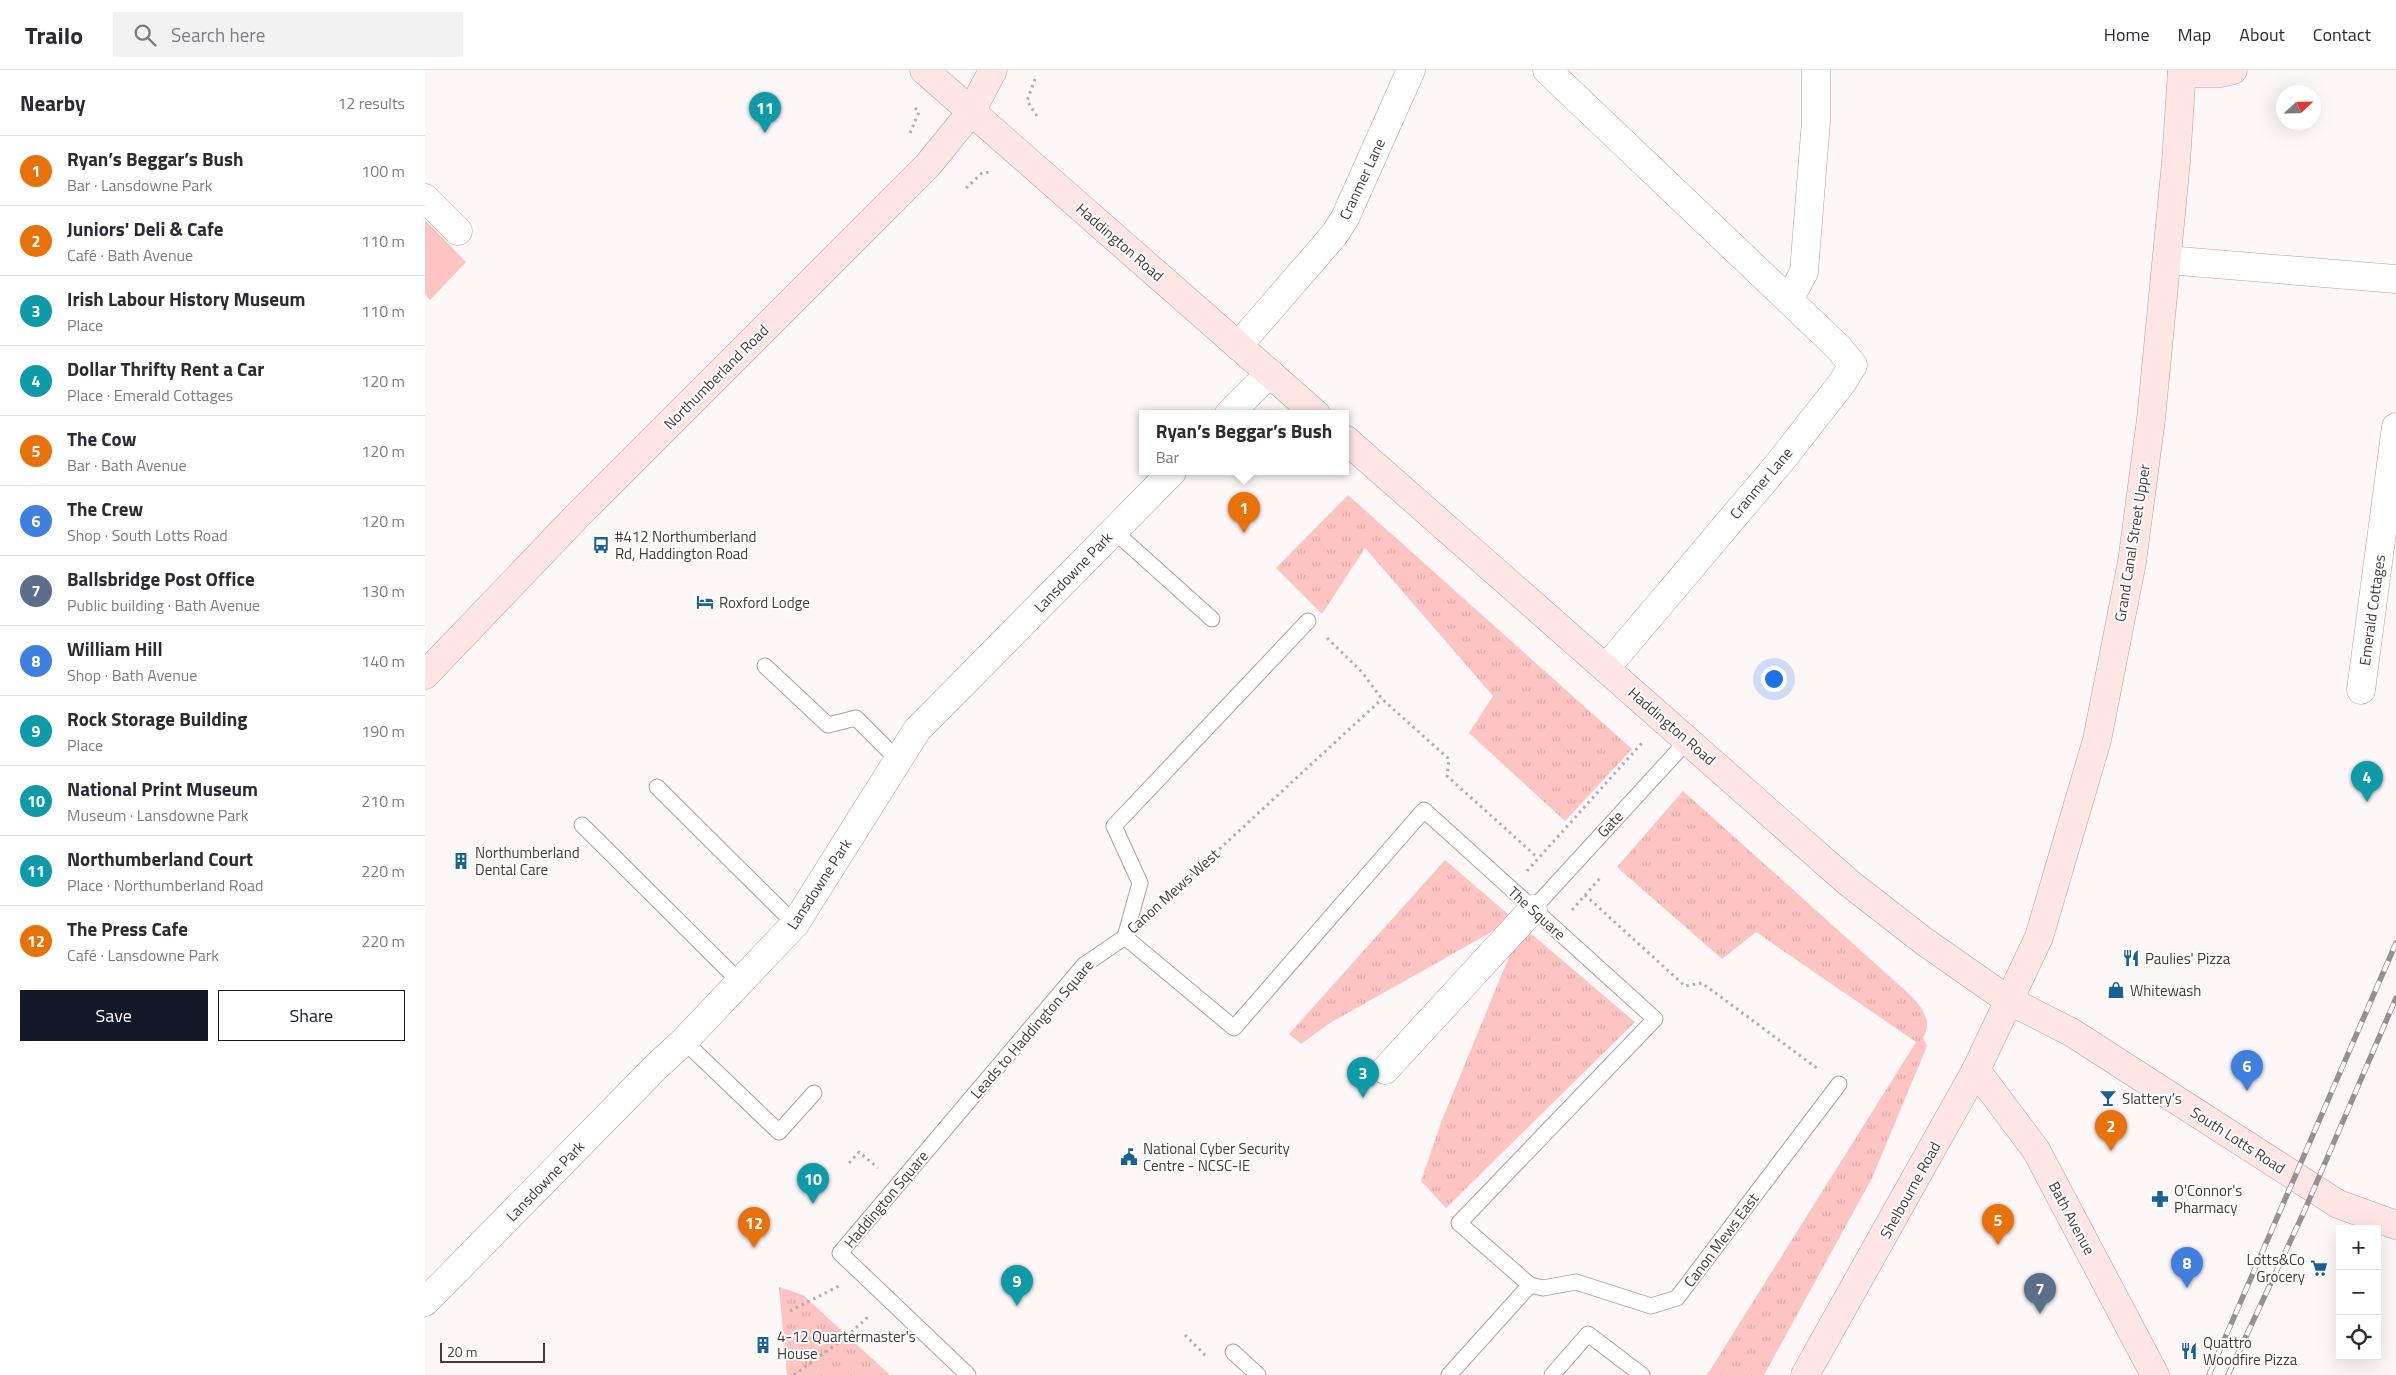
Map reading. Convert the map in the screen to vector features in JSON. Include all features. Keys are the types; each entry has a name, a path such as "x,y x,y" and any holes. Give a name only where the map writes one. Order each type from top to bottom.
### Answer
{"main road":[{"name":"Haddington Road","path":"924,70 1311,410"},
{"name":"Northumberland Road","path":"425,675 578,515 928,166 971,112 993,70"},
{"path":"2182,72 2220,73 2233,70"},
{"name":"Grand Canal Street Upper","path":"2008,1000 2039,937 2097,740 2132,562 2151,419 2167,260 2182,72"},
{"name":"Haddington Road","path":"1349,443 1849,883 1925,942 2008,1000"},
{"name":"Shelbourne Road","path":"1805,1375 1976,1070 2008,1000"},
{"name":"South Lotts Road","path":"2008,1000 2071,1032 2338,1204 2396,1225"},
{"name":"Bath Avenue","path":"1976,1070 2036,1150 2155,1375"}],"street":[{"name":"Cranmer Lane","path":"1238,346 1328,242 1345,218 1411,70"},
{"name":"Cranmer Lane","path":"1547,70 1789,300 1853,365 1842,383 1779,462 1606,668"},
{"path":"1789,300 1804,272 1815,130 1816,70"},
{"path":"425,198 457,231"},
{"path":"2167,260 2396,279"},
{"path":"1233,410 1269,373"},
{"name":"Emerald Cottages","path":"2361,690 2395,437"},
{"name":"Lansdowne Park","path":"425,1302 657,1066 685,1041 795,924 917,730 1169,475"},
{"path":"1385,1070 1533,909"}],"lane":[{"path":"1114,531 1211,619"},
{"name":"Canon Mews West","path":"1125,937 1140,883 1114,826 1308,621"},
{"path":"765,666 828,725 857,718 899,760"},
{"name":"Gate","path":"1533,909 1688,740"},
{"path":"657,787 795,924"},
{"name":"The Square","path":"1125,937 1234,1028 1424,810 1655,1019 1459,1223 1530,1286"},
{"path":"583,825 740,982"},
{"name":"Leads to Haddington Square","path":"949,1123 1084,965 1125,937"},
{"path":"685,1041 779,1132 814,1093"},
{"name":"Canon Mews East","path":"1530,1286 1543,1288 1576,1282 1651,1306 1677,1298 1839,1084"},
{"name":"Haddington Square","path":"949,1123 840,1254 968,1375"},
{"path":"1449,1375 1530,1286"},
{"path":"1552,1375 1588,1334 1642,1375"},
{"path":"1233,1352 1258,1375"}],"path":[{"path":"1035,79 1027,101 1037,116"},
{"path":"908,136 916,123 919,112 912,105"},
{"path":"966,188 982,173 993,172"},
{"path":"1308,621 1362,672 1382,699 1449,759 1447,776 1539,858"},
{"name":"Canon Mews West","path":"1162,903 1382,699"},
{"path":"1511,889 1664,719"},
{"path":"1585,895 1685,986 1702,983 1839,1084"},
{"path":"849,1163 859,1152 898,1185"},
{"path":"789,1311 863,1275"},
{"path":"794,1375 845,1338 888,1299"},
{"path":"1185,1335 1213,1362"}],"green space":[{"path":"425,220 466,262 430,300 425,294"},
{"path":"1348,495 1632,749 1565,821 1469,733 1493,696 1365,548 1322,614 1276,568"},
{"path":"1683,791 1908,993 1924,1013 1927,1025 1923,1038 1927,1046 1872,1178 1764,1375 1707,1375 1916,1042 1756,932 1722,959 1617,867"},
{"path":"1445,860 1509,915 1495,930 1330,1023 1301,1044 1289,1034"},
{"path":"1529,932 1635,1022 1446,1208 1421,1181 1442,1120 1513,947"},
{"path":"779,1287 803,1295 890,1375 787,1375"}],"railway":[{"path":"2209,1375 2396,943"},
{"path":"2228,1375 2303,1214 2396,998"}],"place":[{"name":"Northumberland Court","path":"765,133"},
{"name":"Ryan’s Beggar’s Bush","path":"1244,533"},
{"name":"#412 Northumberland Rd, Haddington Road","path":"601,545"},
{"name":"Roxford Lodge","path":"705,602"},
{"name":"Dollar Thrifty Rent a Car","path":"2367,802"},
{"name":"Northumberland Dental Care","path":"461,861"},
{"name":"Paulies' Pizza","path":"2131,958"},
{"name":"Whitewash","path":"2116,990"},
{"name":"The Crew","path":"2247,1091"},
{"name":"Irish Labour History Museum","path":"1363,1098"},
{"name":"Slattery’s","path":"2108,1098"},
{"name":"Juniors' Deli & Cafe","path":"2111,1151"},
{"name":"National Cyber Security Centre - NCSC-IE","path":"1129,1157"},
{"name":"O'Connor's Pharmacy","path":"2160,1199"},
{"name":"National Print Museum","path":"813,1204"},
{"name":"The Cow","path":"1998,1245"},
{"name":"The Press Cafe","path":"754,1248"},
{"name":"Lotts&Co Grocery","path":"2319,1268"},
{"name":"William Hill","path":"2187,1288"},
{"name":"Rock Storage Building","path":"1017,1306"},
{"name":"Ballsbridge Post Office","path":"2040,1314"},
{"name":"4-12 Quartermaster's House","path":"763,1345"},
{"name":"Quattro Woodfire Pizza","path":"2189,1351"}]}
